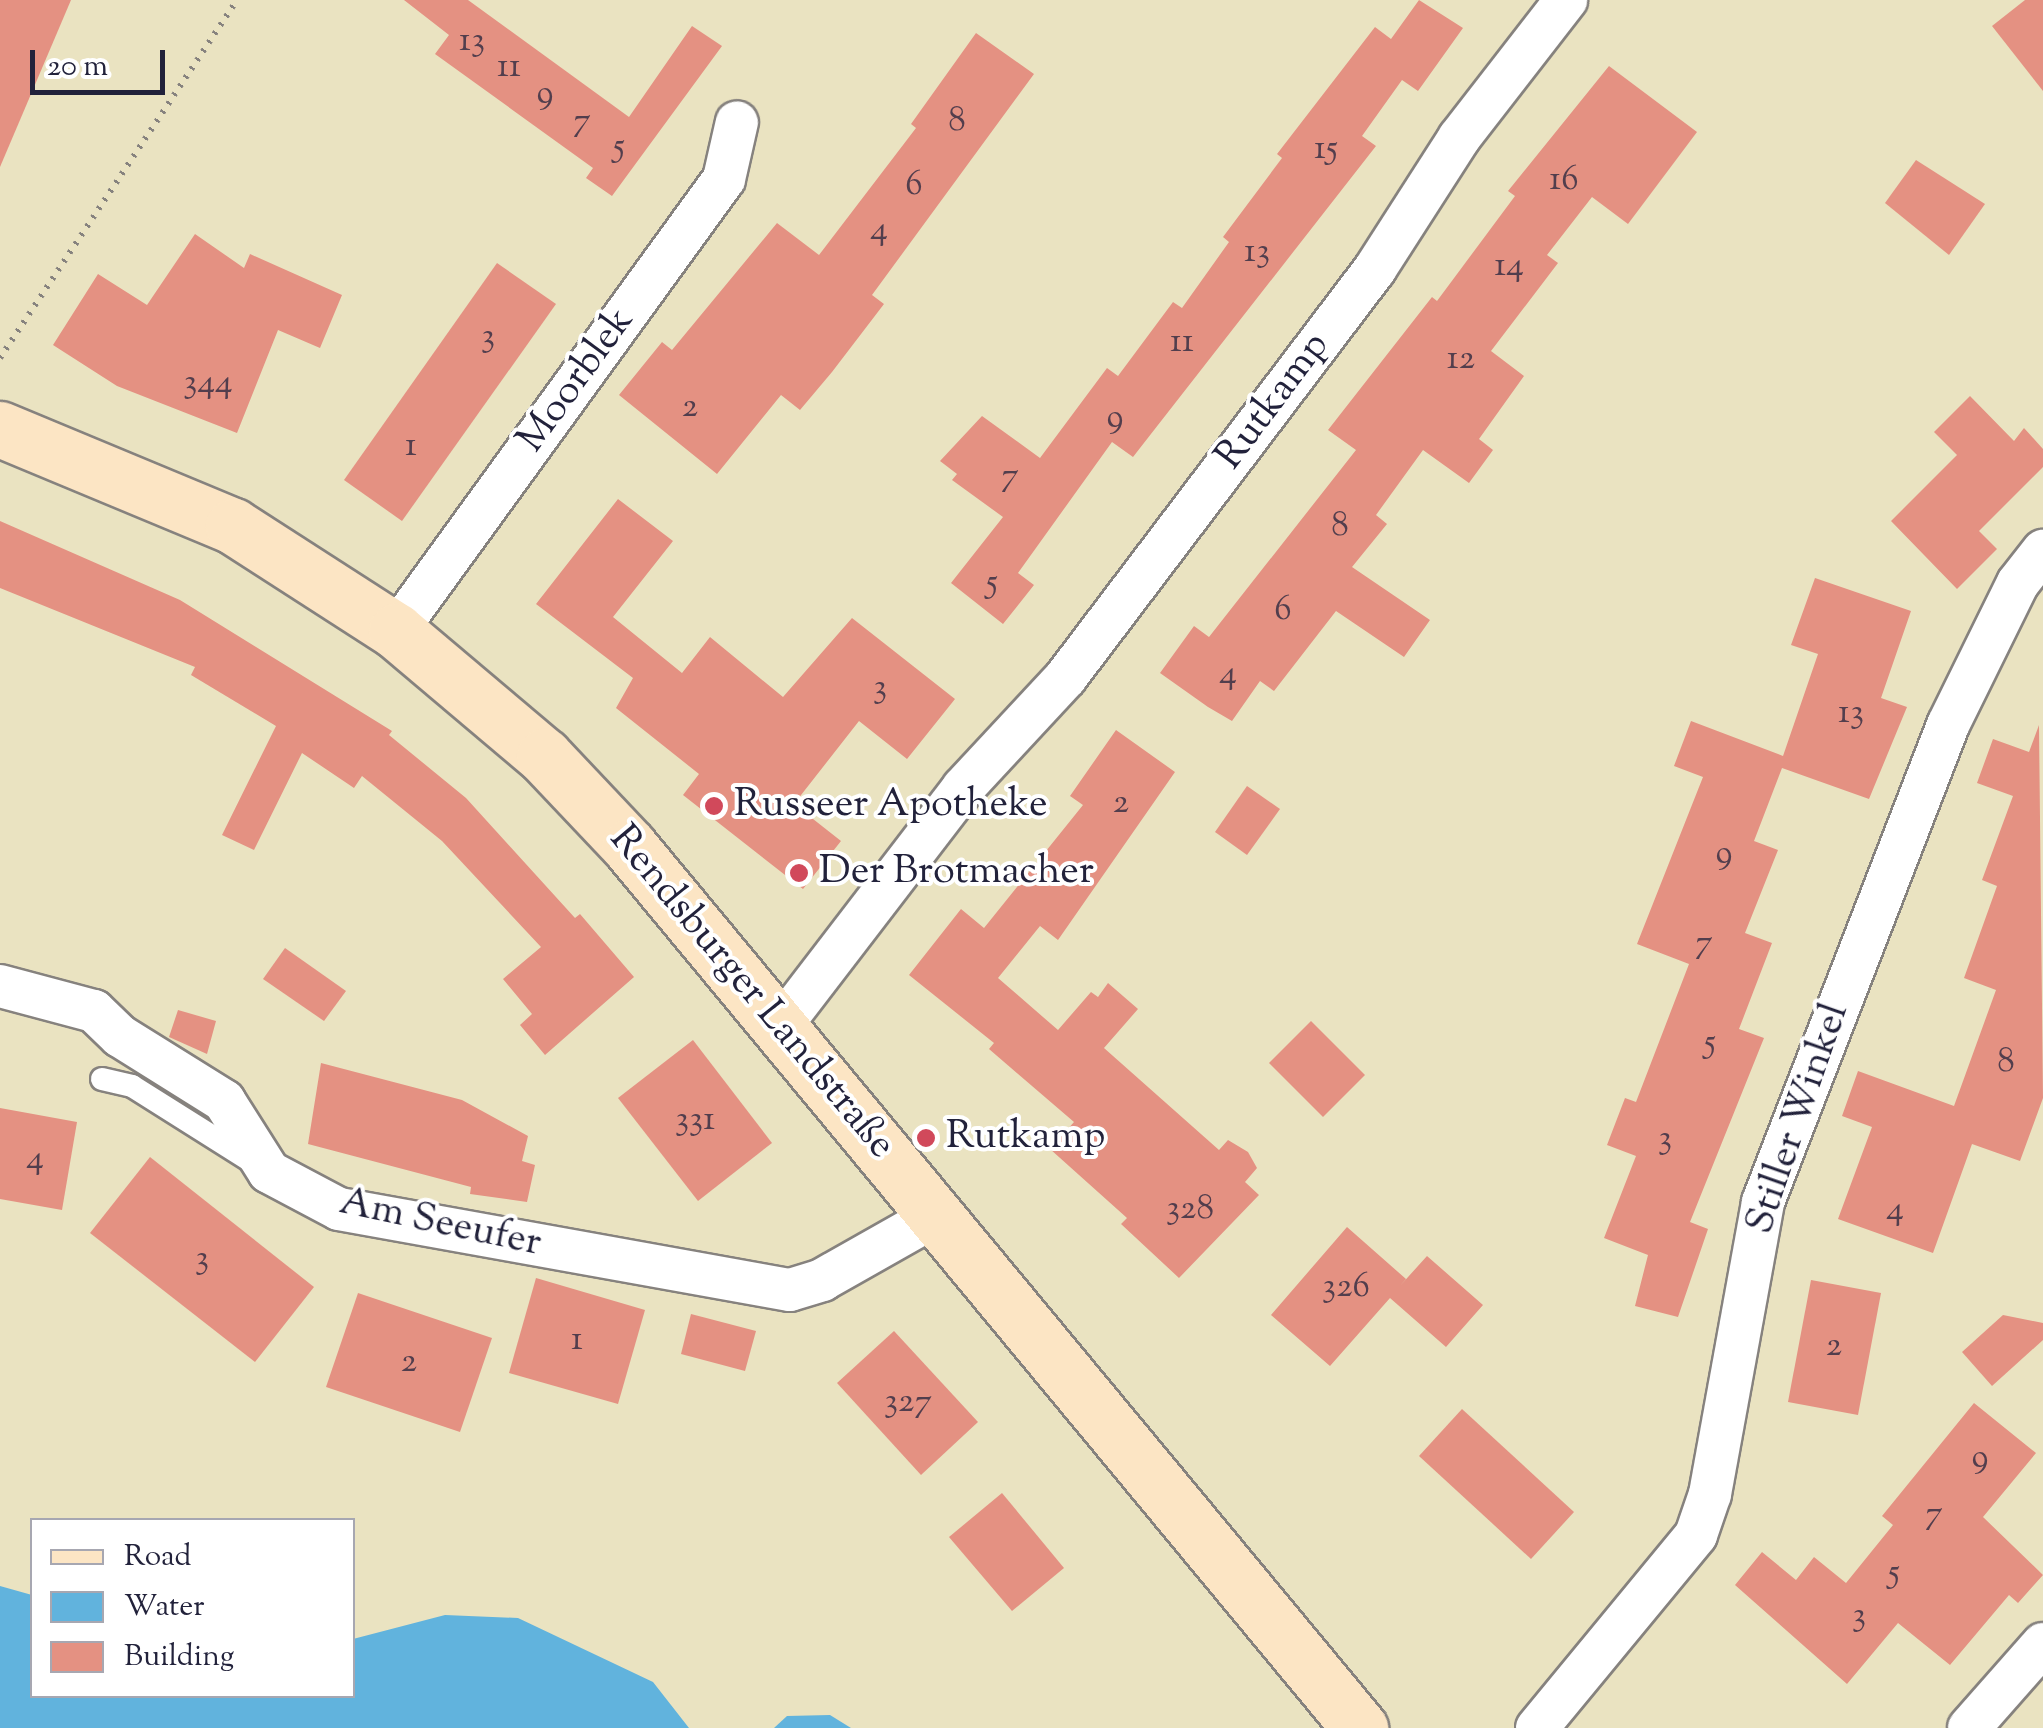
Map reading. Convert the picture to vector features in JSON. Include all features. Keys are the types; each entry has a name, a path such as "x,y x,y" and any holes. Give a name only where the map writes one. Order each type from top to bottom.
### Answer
{"street":[{"name":"Rutkamp","path":"779,1028 962,788 1066,677 1375,269 1460,138 1566,0"},
{"name":"Moorblek","path":"396,631 724,178 736,122"},
{"name":"Rendsburger Landstraße","path":"0,429 233,526 396,631 544,756 630,846 1360,1728"},
{"name":"Stiller Winkel","path":"1538,1728 1696,1535 1710,1494 1763,1202 1948,725 2018,583 2043,550"},
{"path":"0,986 94,1011 120,1036 224,1102 268,1172"},
{"name":"Am Seeufer","path":"268,1172 339,1209 790,1290 822,1280 936,1216"},
{"path":"1969,1728 2043,1644"}],"lane":[{"path":"102,1079 132,1086 268,1172"}],"path":[{"path":"0,358 236,0"}],"water":[{"path":"0,1586 30,1594 30,1698 355,1698 355,1638 445,1615 518,1618 653,1682 689,1728 0,1728"},
{"path":"830,1715 851,1728 774,1728 787,1716"}],"building":[{"path":"0,0 71,0 0,167"},
{"path":"404,0 468,0 629,117 692,26 722,46 612,196 586,178 593,168 435,54 449,35"},
{"path":"1419,0 1463,28 1418,91 1402,80 1362,136 1376,146 1133,457 1112,442 1018,573 1034,585 1003,624 951,583 1003,517 952,480 957,474 940,461 982,416 1040,458 1107,368 1118,376 1173,302 1182,308 1229,242 1223,237 1282,158 1277,154 1375,27 1391,39"},
{"path":"2025,0 2043,0 2043,91 1992,26"},
{"path":"976,33 1034,74 872,295 884,304 832,372 800,410 781,395 717,474 619,395 662,342 672,350 777,223 819,255 916,128 911,124"},
{"path":"1609,66 1697,132 1628,224 1592,197 1547,255 1558,263 1491,351 1524,376 1479,439 1493,450 1469,483 1423,450 1376,515 1387,524 1352,567 1430,620 1404,657 1336,611 1274,691 1260,681 1232,721 1208,707 1160,673 1194,626 1209,637 1356,450 1328,430 1432,297 1437,301 1515,196 1508,191"},
{"path":"1916,160 1985,204 1949,255 1885,203"},
{"path":"195,234 244,268 250,254 342,295 320,348 278,330 237,433 117,386 53,345 98,274 147,305"},
{"path":"497,263 556,304 402,521 344,480"},
{"path":"1970,396 2014,441 2024,428 2043,449 2043,467 1979,531 1997,549 1957,589 1891,521 1957,455 1934,432"},
{"path":"618,499 673,541 613,617 682,673 710,637 783,697 852,618 955,699 907,759 859,721 794,804 841,841 803,889 683,795 699,774 616,708 633,678 536,604"},
{"path":"0,521 180,600 392,731 389,735 466,798 575,918 580,914 634,977 545,1055 520,1025 532,1014 503,979 541,947 442,841 362,776 354,788 302,753 254,850 222,835 276,726 191,675 195,667 0,588"},
{"path":"1815,578 1911,611 1881,698 1907,707 1869,799 1782,768 1754,841 1778,850 1745,933 1772,943 1739,1029 1764,1038 1690,1222 1708,1229 1678,1317 1635,1306 1648,1255 1604,1238 1636,1156 1607,1145 1625,1098 1636,1102 1689,964 1637,944 1703,777 1674,766 1691,721 1783,756 1818,654 1791,645"},
{"path":"2039,725 2043,1098 2020,1161 1972,1144 1933,1253 1838,1219 1872,1127 1842,1116 1858,1071 1954,1106 1996,990 1964,978 1997,886 1982,880 2013,796 1977,783 1993,739 2029,752"},
{"path":"1116,730 1175,772 1058,940 1040,926 998,978 1058,1030 1091,992 1098,997 1108,983 1138,1009 1104,1048 1219,1150 1228,1140 1248,1152 1257,1168 1245,1182 1259,1195 1179,1278 1121,1224 1127,1218 1050,1149 1074,1122 989,1049 994,1043 909,975 961,909 984,928 1083,805 1070,796"},
{"path":"1247,786 1280,809 1247,855 1215,832"},
{"path":"285,948 346,991 324,1021 263,979"},
{"path":"178,1010 216,1021 207,1054 169,1037"},
{"path":"1311,1021 1365,1075 1323,1117 1269,1063"},
{"path":"693,1040 772,1143 698,1201 618,1098"},
{"path":"321,1063 462,1100 528,1136 522,1161 535,1165 527,1202 470,1194 471,1187 308,1144"},
{"path":"0,1108 77,1122 62,1210 0,1199"},
{"path":"150,1157 314,1287 255,1362 90,1233"},
{"path":"1347,1227 1406,1279 1399,1287 1427,1256 1483,1305 1446,1347 1390,1298 1330,1366 1271,1315"},
{"path":"536,1278 645,1310 618,1404 509,1373"},
{"path":"1811,1280 1881,1293 1858,1415 1788,1402"},
{"path":"358,1293 492,1338 460,1432 326,1387"},
{"path":"691,1314 756,1331 745,1371 681,1354"},
{"path":"2003,1315 2043,1323 2043,1340 1992,1386 1962,1352"},
{"path":"894,1331 978,1422 921,1475 837,1383"},
{"path":"1974,1403 2036,1453 1983,1517 2043,1575 2018,1603 2009,1595 1950,1665 1898,1623 1847,1684 1735,1585 1762,1552 1796,1580 1814,1557 1846,1583 1893,1525 1882,1516"},
{"path":"1462,1409 1574,1512 1531,1559 1419,1456"},
{"path":"1002,1493 1064,1568 1012,1611 949,1537"}],"place":[{"name":"Russeer Apotheke","path":"714,806"},
{"name":"Der Brotmacher","path":"799,873"},
{"name":"Rutkamp","path":"926,1138"}]}
